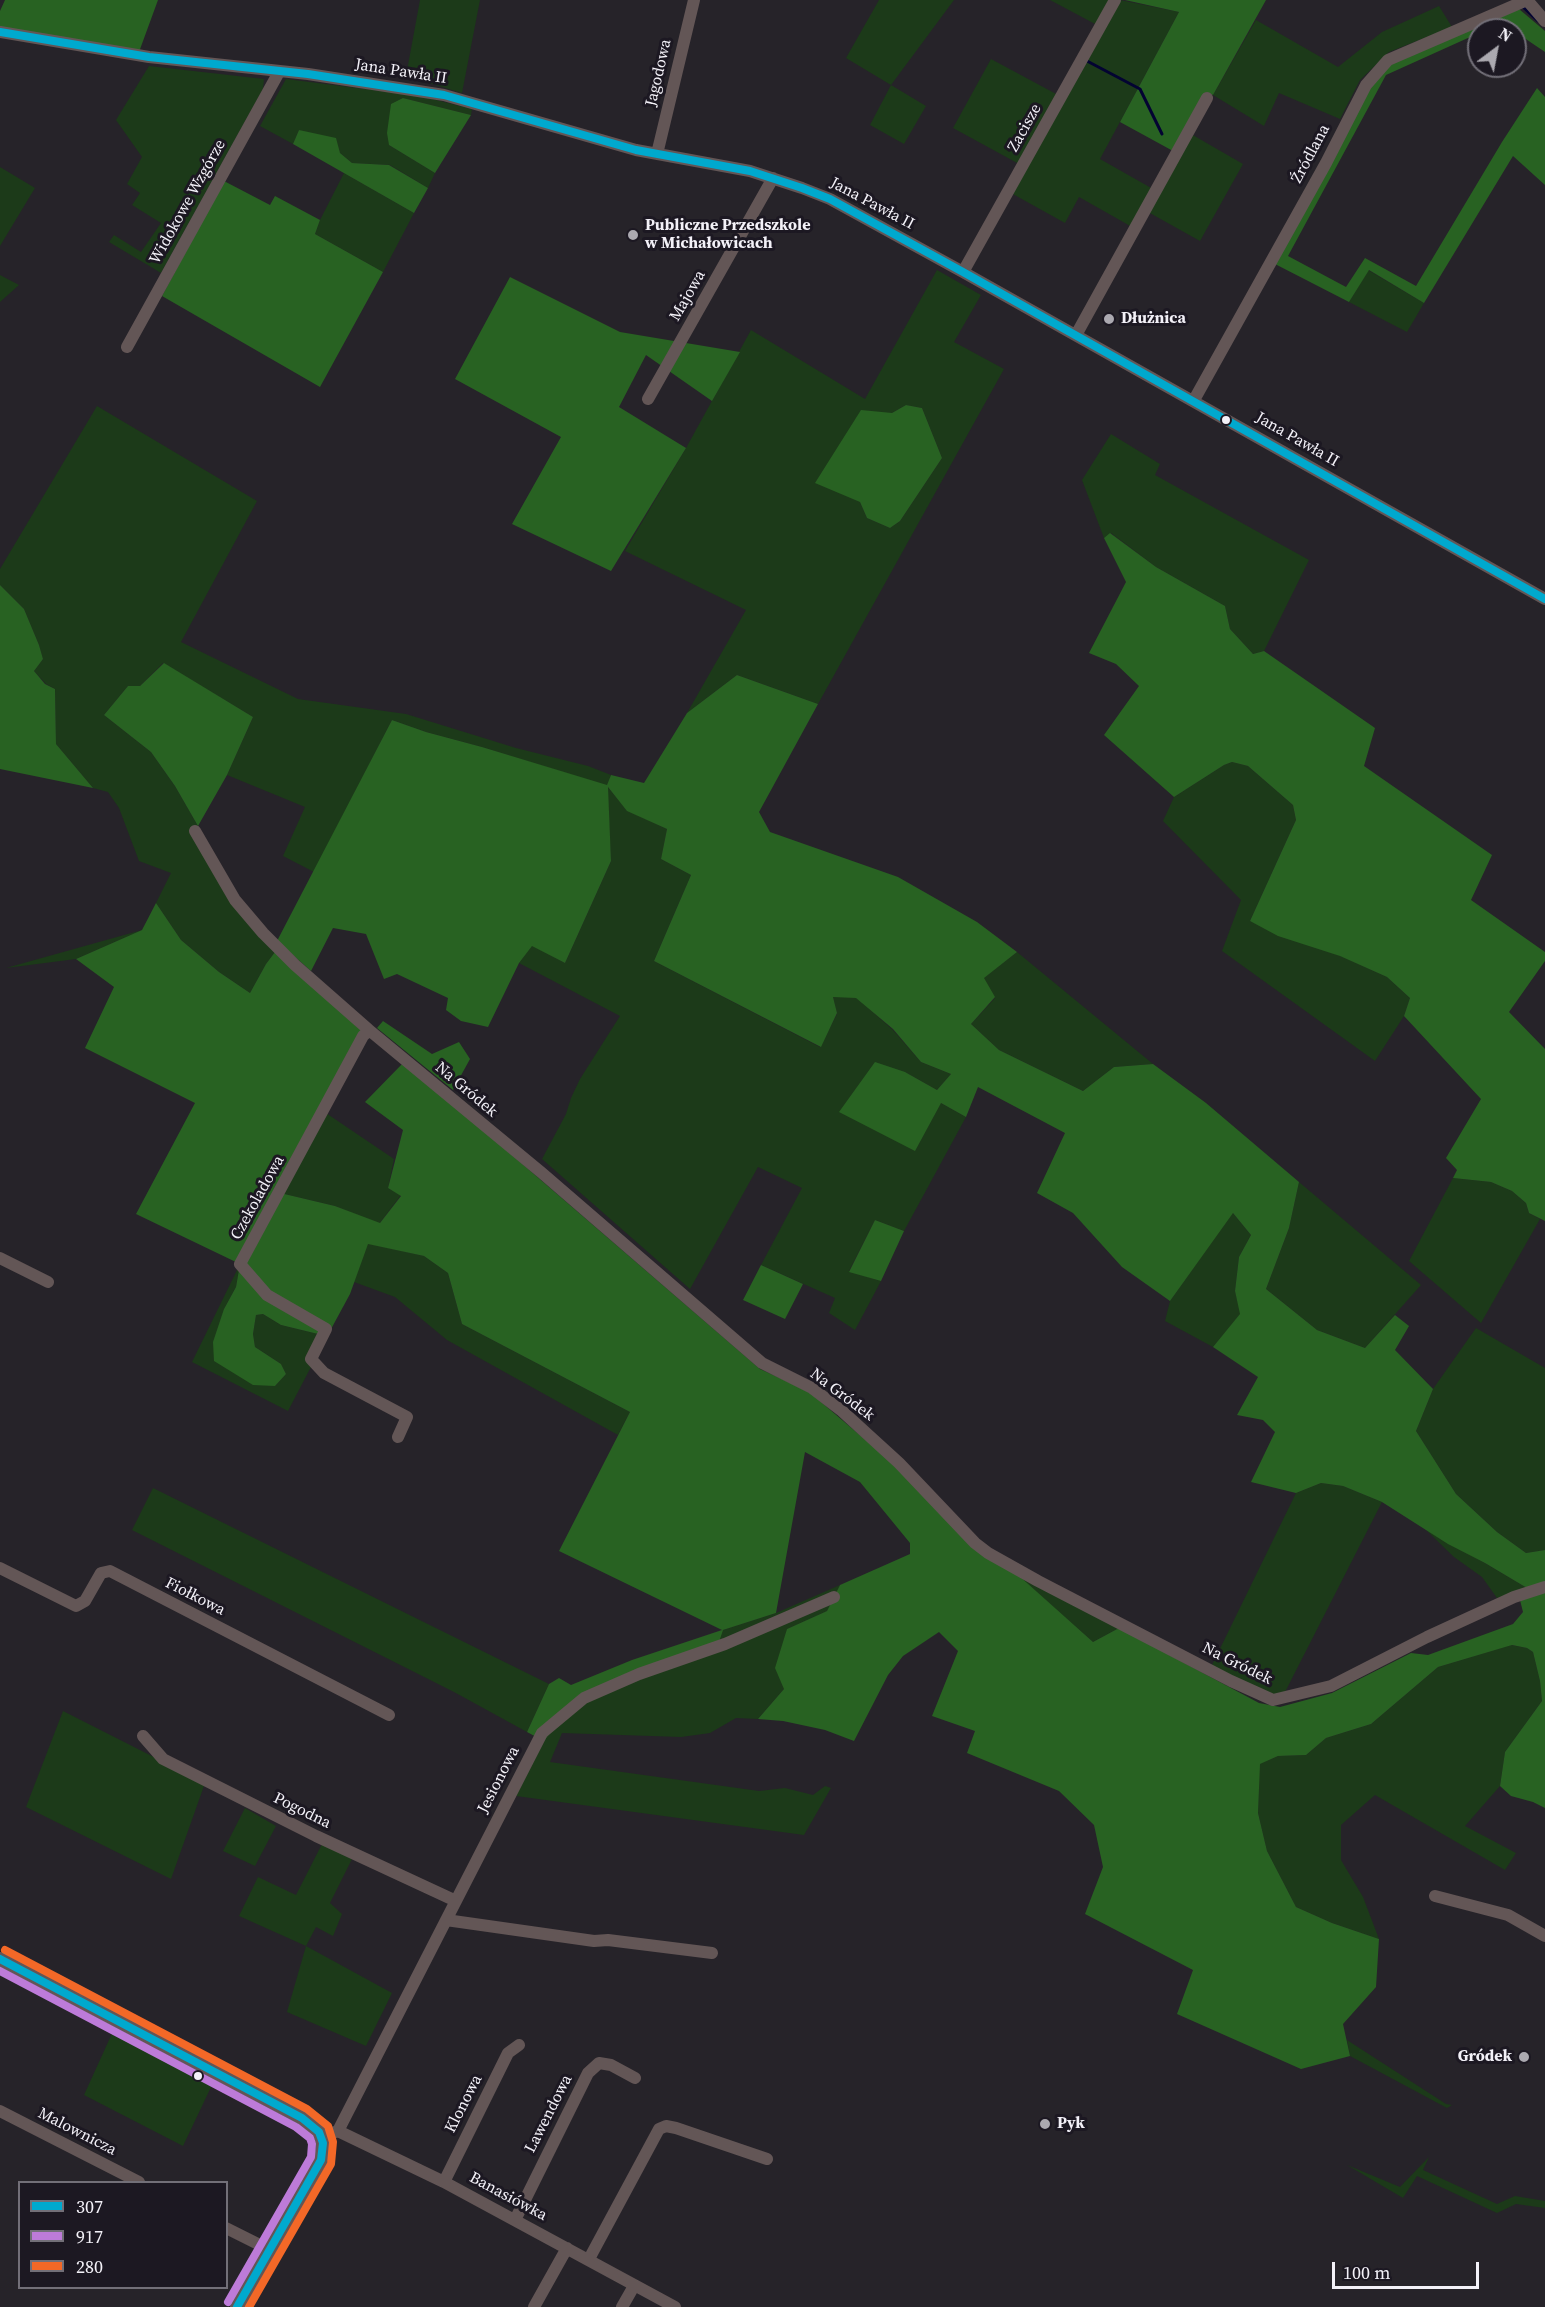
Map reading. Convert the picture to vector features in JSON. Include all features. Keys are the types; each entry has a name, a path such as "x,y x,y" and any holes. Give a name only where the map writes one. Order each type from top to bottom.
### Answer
{"street":[{"name":"Jagodowa","path":"657,154 694,0"},
{"name":"Zacisze","path":"963,272 1115,0"},
{"path":"1524,1 1545,21"},
{"name":"Źródlana","path":"1194,400 1326,164 1366,85 1388,60 1524,1"},
{"name":"Jana Pawła II","path":"0,32 147,57 396,86 444,95 587,137 774,178 830,199 1194,400 1545,599"},
{"name":"Widokowe Wzgórze","path":"127,347 279,72"},
{"path":"1076,335 1207,98"},
{"name":"Majowa","path":"648,399 774,178"},
{"name":"Na Gródek","path":"195,831 235,900 262,933 295,965 369,1030 542,1173 762,1363 812,1388 842,1411 899,1463 959,1528 988,1553 1230,1681 1273,1700 1331,1686 1427,1637 1514,1597 1545,1587"},
{"name":"Czekoladowa","path":"369,1030 358,1045 240,1264 267,1295 326,1329 311,1359 324,1373 407,1417 398,1437"},
{"path":"0,1258 48,1282"},
{"name":"Fiołkowa","path":"0,1568 76,1606 85,1601 101,1573 110,1571 389,1715"},
{"name":"Jesionowa","path":"338,2131 542,1733 584,1698 639,1674 725,1644 834,1597"},
{"name":"Pogodna","path":"143,1736 164,1759 316,1836 456,1901"},
{"path":"1435,1896 1508,1914 1545,1936"},
{"path":"446,1920 594,1941 608,1940 712,1953"},
{"path":"0,1959 302,2118 315,2127 321,2137 323,2150 321,2160 237,2307"},
{"name":"Klonowa","path":"444,2182 508,2053 519,2045"},
{"name":"Lawendowa","path":"515,2220 588,2073 599,2063 611,2065 635,2078"},
{"name":"Malownicza","path":"0,2111 137,2181"},
{"path":"589,2259 659,2129 666,2126 676,2128 767,2159"},
{"path":"321,2137 338,2131"},
{"name":"Banasiówka","path":"338,2131 444,2182 675,2307"},
{"path":"228,2229 270,2250"},
{"path":"534,2307 567,2248"},
{"path":"622,2307 634,2286"}],"green space":[{"path":"5,0 158,0 139,52 0,27 0,11"},
{"path":"420,0 480,0 462,93 406,76"},
{"path":"879,0 954,0 891,85 846,58"},
{"path":"1050,0 1110,0 1097,25"},
{"path":"1120,0 1179,12 1100,159 1153,189 1132,227 1079,197 1065,223 1011,193"},
{"path":"1125,0 1266,0 1213,95 1206,92 1173,151 1120,122 1179,12"},
{"path":"1439,6 1452,27 1389,52 1360,80 1340,119 1279,93 1264,126 1213,95 1256,20 1338,67 1382,32"},
{"path":"1519,9 1545,31 1545,52 1527,40 1527,18 1497,18"},
{"path":"1467,31 1467,38 1386,75 1288,256 1346,287 1365,258 1416,286 1537,88 1545,97 1545,185 1513,156 1424,303 1369,270 1349,302 1275,264 1368,87 1392,62"},
{"path":"991,59 1058,95 1019,164 953,128"},
{"path":"149,66 264,79 263,89 161,273 109,242 114,235 141,252 161,223 132,205 140,193 127,184 142,157 116,120"},
{"path":"286,79 420,96 472,109 471,115 403,98 389,145 435,173 428,188 390,165 352,163 340,153 299,130 293,144 260,126"},
{"path":"891,85 926,106 904,144 870,125"},
{"path":"403,98 471,115 435,173 389,145 387,133 391,104"},
{"path":"299,130 336,138 340,153 352,163 389,165 428,188 414,213 293,144"},
{"path":"1191,134 1243,164 1200,241 1148,212"},
{"path":"0,167 35,188 0,246"},
{"path":"344,173 414,213 383,272 315,234"},
{"path":"224,181 270,205 275,196 320,220 315,234 383,272 320,387 162,296"},
{"path":"937,270 981,295 954,342 1004,369 818,704 737,675 687,713 746,610 625,551 686,448 751,330 865,399","holes":["906,405 922,408 942,458 900,521 890,528 867,518 860,502 892,413"]},
{"path":"1368,270 1424,303 1407,332 1349,302"},
{"path":"0,275 19,285 0,302"},
{"path":"510,277 620,332 740,352 712,401 646,355 619,407 686,448 611,571 512,524 561,437 455,379"},
{"path":"906,405 922,408 942,458 900,521 890,528 867,518 860,502 815,483 861,410 892,413"},
{"path":"97,406 257,501 181,642 298,699 406,714 516,748 588,766 611,775 607,786 392,720 314,872 283,856 305,807 227,775 253,717 163,663 140,686 128,686 104,715 151,752 175,786 198,826 190,828 275,952 250,993 219,972 181,940 156,903 171,873 139,861 119,808 108,792 93,788 56,744 55,689 46,684 34,671 43,659 39,645 24,609 0,585 0,569"},
{"path":"1111,434 1160,464 1155,475 1309,560 1264,651 1253,654 1230,629 1225,606 1156,567 1111,533 1104,538 1082,480"},
{"path":"1110,533 1156,567 1225,606 1230,629 1253,654 1264,651 1375,728 1364,766 1492,855 1471,900 1545,952 1545,961 1509,1012 1545,1049 1545,1221 1529,1213 1526,1203 1512,1191 1491,1182 1453,1178 1457,1170 1446,1158 1481,1099 1404,1016 1410,998 1387,977 1340,956 1278,936 1250,921 1296,820 1293,805 1248,766 1232,762 1174,797 1104,735 1139,686 1116,664 1089,653 1126,582 1104,538"},
{"path":"0,585 24,609 39,645 43,659 34,671 45,684 55,689 56,744 93,788 0,769"},
{"path":"164,663 253,717 227,775 198,826 175,786 151,752 104,715 128,686 140,686"},
{"path":"737,675 818,704 759,812 770,832 898,877 977,922 1017,952 984,978 995,997 971,1024 999,1050 1083,1091 1114,1067 1153,1064 1206,1103 1299,1182 1289,1228 1266,1289 1317,1330 1365,1348 1395,1315 1409,1326 1395,1350 1433,1389 1416,1431 1456,1494 1497,1532 1526,1553 1545,1550 1545,1582 1527,1588 1448,1544 1382,1502 1343,1486 1321,1483 1296,1493 1251,1482 1275,1432 1263,1420 1237,1415 1258,1377 1213,1347 1240,1314 1235,1291 1239,1257 1251,1235 1233,1213 1170,1301 1122,1267 1073,1213 1037,1193 1065,1133 978,1087 966,1117 941,1103 915,1151 839,1112 875,1062 905,1072 937,1090 951,1074 921,1062 893,1029 856,998 833,997 837,1013 821,1047 654,961 691,875 661,859 667,829 627,811 608,787 611,861 565,963 532,946 519,963 488,1027 461,1021 446,1010 448,998 397,974 384,979 366,934 333,928 311,971 277,941 392,720 607,785 611,775 644,783 687,713"},
{"path":"1232,762 1248,766 1293,805 1296,820 1250,921 1341,956 1387,977 1410,998 1404,1016 1375,1061 1222,951 1241,900 1163,821 1174,797"},
{"path":"607,786 627,810 667,829 661,859 691,875 654,961 820,1047 837,1014 833,997 856,997 893,1030 921,1062 951,1074 937,1090 905,1072 941,1103 966,1117 904,1231 875,1220 849,1271 881,1281 855,1330 829,1313 835,1298 761,1265 802,1188 758,1167 690,1289 542,1159 566,1114 580,1079 620,1016 519,963 532,945 565,963 611,861"},
{"path":"156,903 181,940 219,972 250,993 275,952 362,1031 276,1192 335,1206 380,1223 401,1196 388,1188 403,1130 365,1102 404,1062 760,1369 808,1391 895,1465 1093,1642 1119,1628 1259,1703 1280,1707 1332,1693 1411,1653 1428,1655 1513,1624 1523,1612 1520,1600 1545,1590 1545,1808 1511,1796 1500,1786 1505,1752 1542,1701 1533,1652 1527,1648 1512,1645 1438,1667 1371,1724 1326,1738 1306,1755 1278,1756 1260,1764 1258,1813 1267,1851 1296,1907 1332,1923 1379,1939 1376,1987 1343,2024 1350,2056 1301,2069 1177,2014 1193,1970 1085,1914 1103,1867 1094,1825 1059,1791 967,1753 975,1731 932,1716 958,1651 939,1632 903,1656 888,1675 854,1741 825,1730 783,1721 758,1719 784,1689 775,1668 787,1629 827,1611 840,1585 910,1554 910,1543 860,1482 805,1452 776,1613 723,1630 718,1645 580,1694 544,1741 527,1732 549,1684 559,1678 571,1685 632,1660 722,1630 559,1551 630,1412 462,1324 448,1273 424,1256 368,1244 350,1294 324,1342 318,1334 281,1325 263,1314 256,1315 253,1334 255,1347 281,1364 286,1374 275,1386 253,1385 214,1361 213,1342 224,1309 236,1287 240,1264 136,1214 195,1103 85,1048 114,987 76,959 142,930"},
{"path":"142,930 76,959 6,968"},
{"path":"1017,952 1153,1064 1114,1067 1083,1091 999,1050 971,1024 995,998 983,978"},
{"path":"383,1021 432,1054 459,1042 470,1059 453,1090 377,1028"},
{"path":"320,1109 394,1159 388,1188 401,1195 379,1224 335,1206 276,1192"},
{"path":"1453,1178 1491,1182 1512,1191 1526,1203 1529,1213 1540,1219 1481,1323 1409,1261"},
{"path":"1299,1182 1421,1285 1365,1348 1317,1330 1266,1289 1289,1228"},
{"path":"1232,1212 1251,1235 1239,1257 1235,1291 1241,1314 1213,1347 1165,1321 1170,1301"},
{"path":"875,1220 904,1231 881,1281 849,1272"},
{"path":"367,1243 424,1256 448,1273 462,1324 630,1412 618,1435 447,1340 395,1297 354,1282"},
{"path":"240,1264 236,1287 224,1309 275,1386 286,1374 281,1364 255,1347 253,1334 256,1315 263,1314 281,1325 318,1334 324,1342 288,1411 192,1362"},
{"path":"761,1265 803,1284 785,1319 743,1300"},
{"path":"1476,1328 1545,1368 1545,1550 1526,1553 1497,1532 1456,1494 1416,1431 1433,1389"},
{"path":"1321,1483 1343,1486 1382,1502 1283,1696 1266,1694 1212,1665 1296,1493"},
{"path":"153,1488 549,1684 527,1732 454,1692 132,1530"},
{"path":"1426,1530 1527,1588 1497,1598 1482,1577 1454,1557"},
{"path":"1015,1574 1119,1628 1093,1642"},
{"path":"840,1585 827,1611 787,1629 784,1689 758,1719 736,1718 710,1733 681,1737 562,1733 550,1762 759,1791 785,1788 813,1795 825,1786 831,1788 804,1835 516,1796 544,1741 580,1694 723,1630 776,1613"},
{"path":"1511,1645 1527,1648 1533,1652 1542,1701 1505,1752 1500,1786 1465,1826 1516,1853 1505,1870 1375,1795 1341,1825 1341,1860 1363,1897 1379,1939 1332,1923 1296,1907 1267,1851 1258,1813 1259,1764 1278,1756 1306,1755 1326,1738 1371,1724 1438,1667"},
{"path":"63,1711 205,1783 171,1879 26,1807"},
{"path":"245,1808 276,1826 255,1866 223,1851"},
{"path":"322,1844 352,1859 330,1903 342,1914 333,1936 316,1927 306,1946 239,1916 258,1877 296,1895"},
{"path":"306,1946 392,1993 366,2046 287,2012"},
{"path":"114,2029 212,2085 183,2146 84,2095"},
{"path":"1347,2040 1446,2104 1452,2105 1447,2108 1350,2056"},
{"path":"1429,2157 1423,2170 1497,2204 1515,2196 1545,2201 1545,2208 1516,2204 1497,2213 1417,2176 1403,2198 1347,2165 1400,2187"}],"waterway":[{"path":"1523,7 1538,21"},
{"path":"1087,61 1140,89 1162,134"}],"transit line":[{"name":"307","path":"0,32 149,57 308,74 444,95 636,150 750,171 802,188 830,199 963,272 1545,599"},
{"name":"280","path":"5,1950 307,2109 328,2126 333,2142 331,2164 249,2307"},
{"name":"307","path":"0,1959 302,2118 319,2132 323,2143 321,2160 237,2307"},
{"name":"917","path":"0,1971 296,2127 310,2138 311,2157 228,2302"}],"place":[{"name":"Publiczne Przedszkole w Michałowicach","path":"633,235"},
{"name":"Dłużnica","path":"1109,319"},
{"name":"Gródek","path":"1524,2057"},
{"name":"Pyk","path":"1045,2124"}]}
